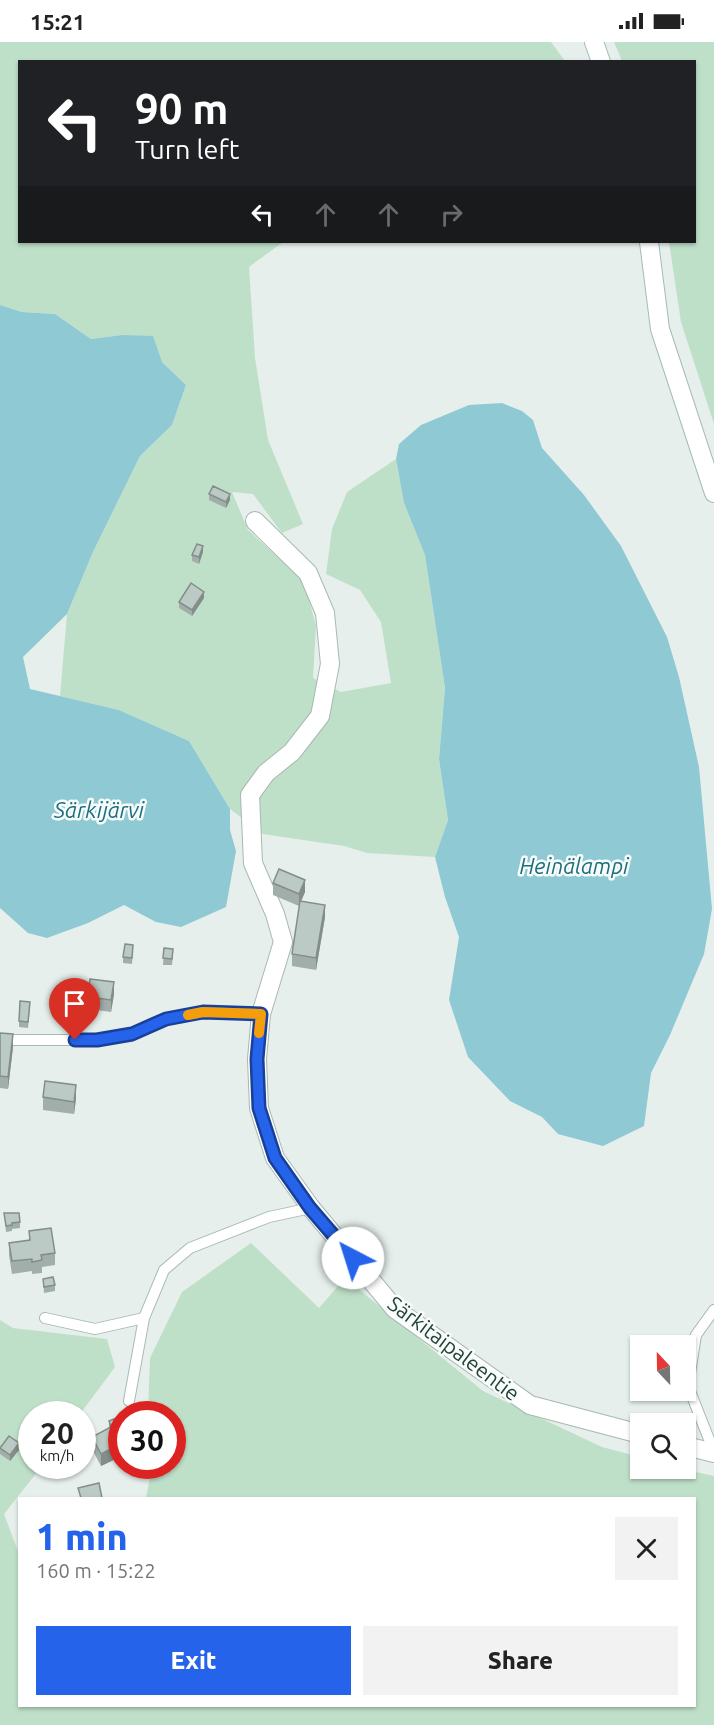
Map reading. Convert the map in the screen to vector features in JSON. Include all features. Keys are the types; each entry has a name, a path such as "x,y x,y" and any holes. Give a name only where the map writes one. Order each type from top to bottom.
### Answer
{"street":[{"path":"594,42 600,60"},
{"path":"649,243 660,329 714,493"},
{"name":"Särkitaipaleentie","path":"255,521 308,573 325,613 330,664 320,716 292,752 266,773 249,795 253,863 275,914 283,942 261,1014 257,1059 259,1108 275,1158 310,1208 395,1309 530,1405 630,1431"},
{"path":"696,1448 714,1453"}],"lane":[{"path":"10,1040 97,1040 132,1034 166,1019 203,1012 261,1014"},
{"path":"129,1401 144,1318 164,1270 190,1248 269,1217 310,1208"},
{"path":"714,1310 696,1335 688,1386 714,1453"},
{"path":"45,1318 95,1329 144,1318"}],"green space":[{"path":"0,42 551,42 564,60 18,60 18,243 282,243 249,267 255,358 268,440 303,524 282,533 253,494 232,492 248,530 304,581 316,626 313,678 341,692 391,683 381,622 360,590 326,574 332,529 347,492 396,459 404,503 425,555 445,688 439,759 448,820 435,857 367,853 344,846 263,834 230,809 189,741 119,710 60,696 67,614 93,552 140,456 172,425 186,385 162,362 122,335 91,339 55,314 22,312 0,305"},
{"path":"614,42 714,42 714,424 681,322 669,243 696,243 696,60 622,60"},
{"path":"251,1243 319,1308 345,1278 483,1391 602,1447 630,1454 630,1479 696,1479 696,1472 714,1476 714,1725 0,1725 0,1320 13,1328 107,1339 115,1367 90,1401 18,1401 18,1479 32,1479 4,1514 18,1551 18,1707 696,1707 696,1497 146,1497 150,1479 186,1479 186,1401 148,1401 150,1358 182,1292"}],"water":[{"name":"Särkijärvi","path":"0,305 22,312 55,314 91,339 122,335 153,336 162,362 186,385 172,425 140,456 93,552 67,614 23,657 30,689 119,710 189,741 230,809 230,830 236,851 226,907 181,927 156,922 124,905 88,923 47,938 28,933 0,908"},
{"name":"Heinälampi","path":"502,403 522,411 533,420 542,448 584,495 621,546 667,637 679,677 699,767 712,909 704,954 670,1035 651,1073 644,1126 603,1146 558,1134 542,1117 510,1101 468,1057 449,1000 459,937 445,897 435,857 448,820 439,759 445,688 425,555 404,503 396,459 399,444 421,425 469,405"}],"building":[{"path":"213,486 230,494 226,502 209,494"},
{"path":"197,544 203,546 199,557 192,555"},
{"path":"191,583 204,592 192,610 179,602"},
{"path":"279,869 305,880 299,894 273,883"},
{"path":"300,901 325,905 316,958 292,954"},
{"path":"125,944 133,945 132,958 123,957"},
{"path":"164,948 173,949 172,959 163,958"},
{"path":"90,979 114,982 111,1000 89,997 88,1001 72,999 74,985 89,987"},
{"path":"20,1001 30,1002 28,1022 19,1021"},
{"path":"0,1033 13,1034 8,1077 0,1076"},
{"path":"45,1081 76,1085 74,1102 43,1097"},
{"path":"4,1213 19,1213 20,1222 6,1226"},
{"path":"51,1228 55,1253 41,1255 42,1260 32,1262 32,1259 12,1261 9,1243 30,1240 29,1231"},
{"path":"53,1277 55,1285 44,1287 43,1279"},
{"path":"108,1429 108,1450 101,1454 96,1445 96,1435"},
{"path":"9,1436 18,1442 10,1455 0,1448"},
{"path":"99,1483 102,1497 81,1497 78,1488"}],"slow traffic":[{"path":"188,1015 203,1012 261,1014 259,1033"}],"route":[{"path":"75,1040 97,1040 132,1034 166,1019 203,1012 261,1014 257,1059 259,1108 275,1158 310,1208 353,1258"}]}
